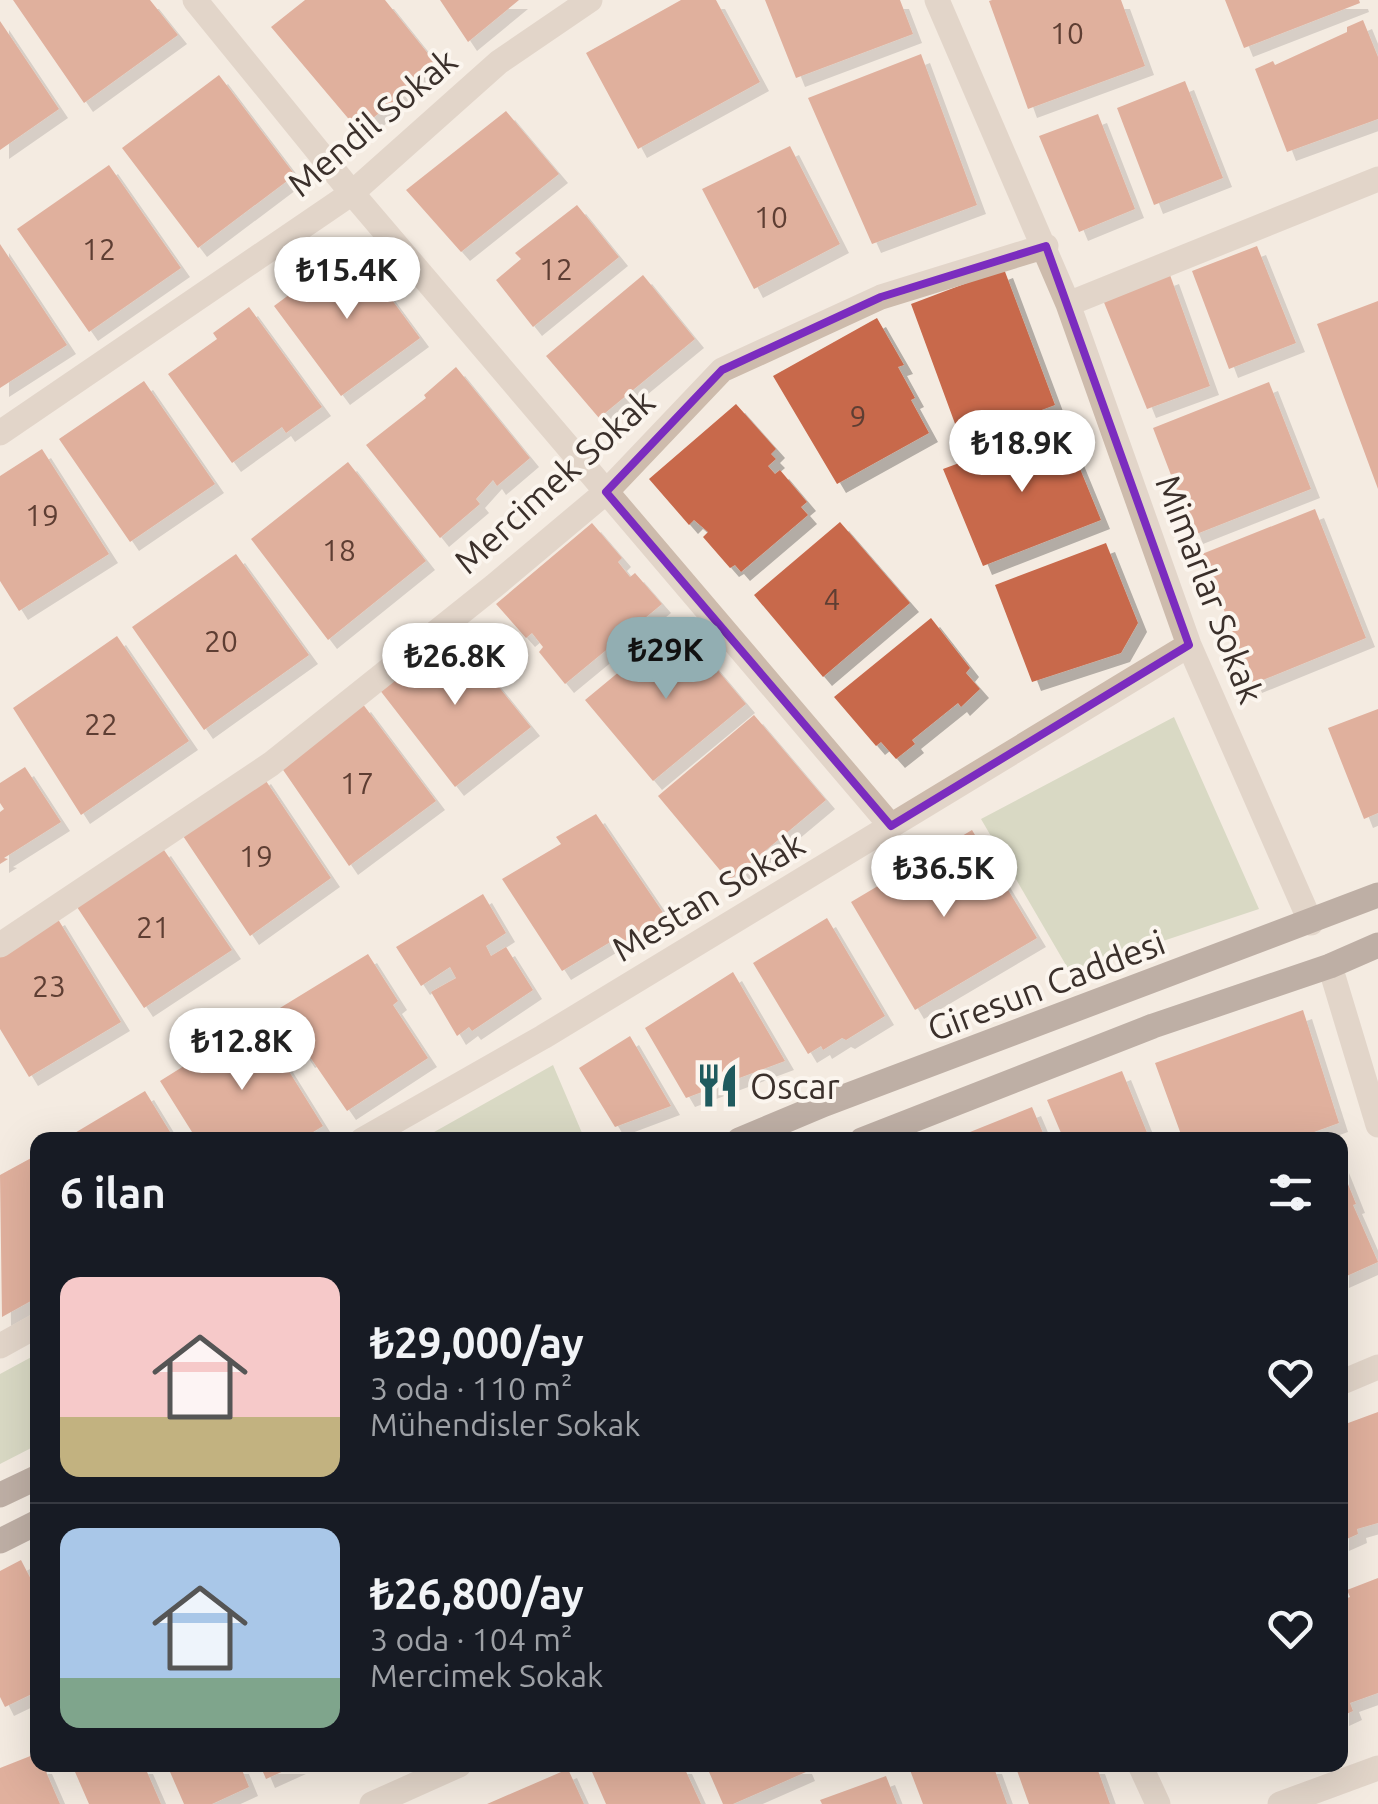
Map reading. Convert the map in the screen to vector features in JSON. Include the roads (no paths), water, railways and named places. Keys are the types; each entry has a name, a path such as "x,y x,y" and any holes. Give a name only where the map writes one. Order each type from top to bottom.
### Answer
{"main road":[{"name":"Giresun Caddesi","path":"758,1132 1378,894"},
{"path":"882,1132 1153,1026 1378,946"},
{"path":"0,1495 30,1481"},
{"path":"0,1541 30,1526"}],"street":[{"path":"194,0 352,193 891,826"},
{"name":"Mendil Sokak","path":"0,432 352,193 499,62 590,0"},
{"name":"Mimarlar Sokak","path":"938,0 1046,246 1189,645 1311,922"},
{"path":"1068,304 1378,180"},
{"name":"Mercimek Sokak","path":"0,945 271,764 606,492 722,370 881,297 1046,246"},
{"name":"Mestan Sokak","path":"376,1132 543,1037 1189,645"},
{"path":"1330,966 1378,1126"},
{"path":"0,1346 30,1329"},
{"path":"1348,1380 1378,1368"},
{"path":"1280,1804 1378,1768"},
{"path":"372,1804 443,1772"},
{"path":"1143,1772 1158,1804"}],"place":[{"name":"Oscar","path":"717,1086"}]}
